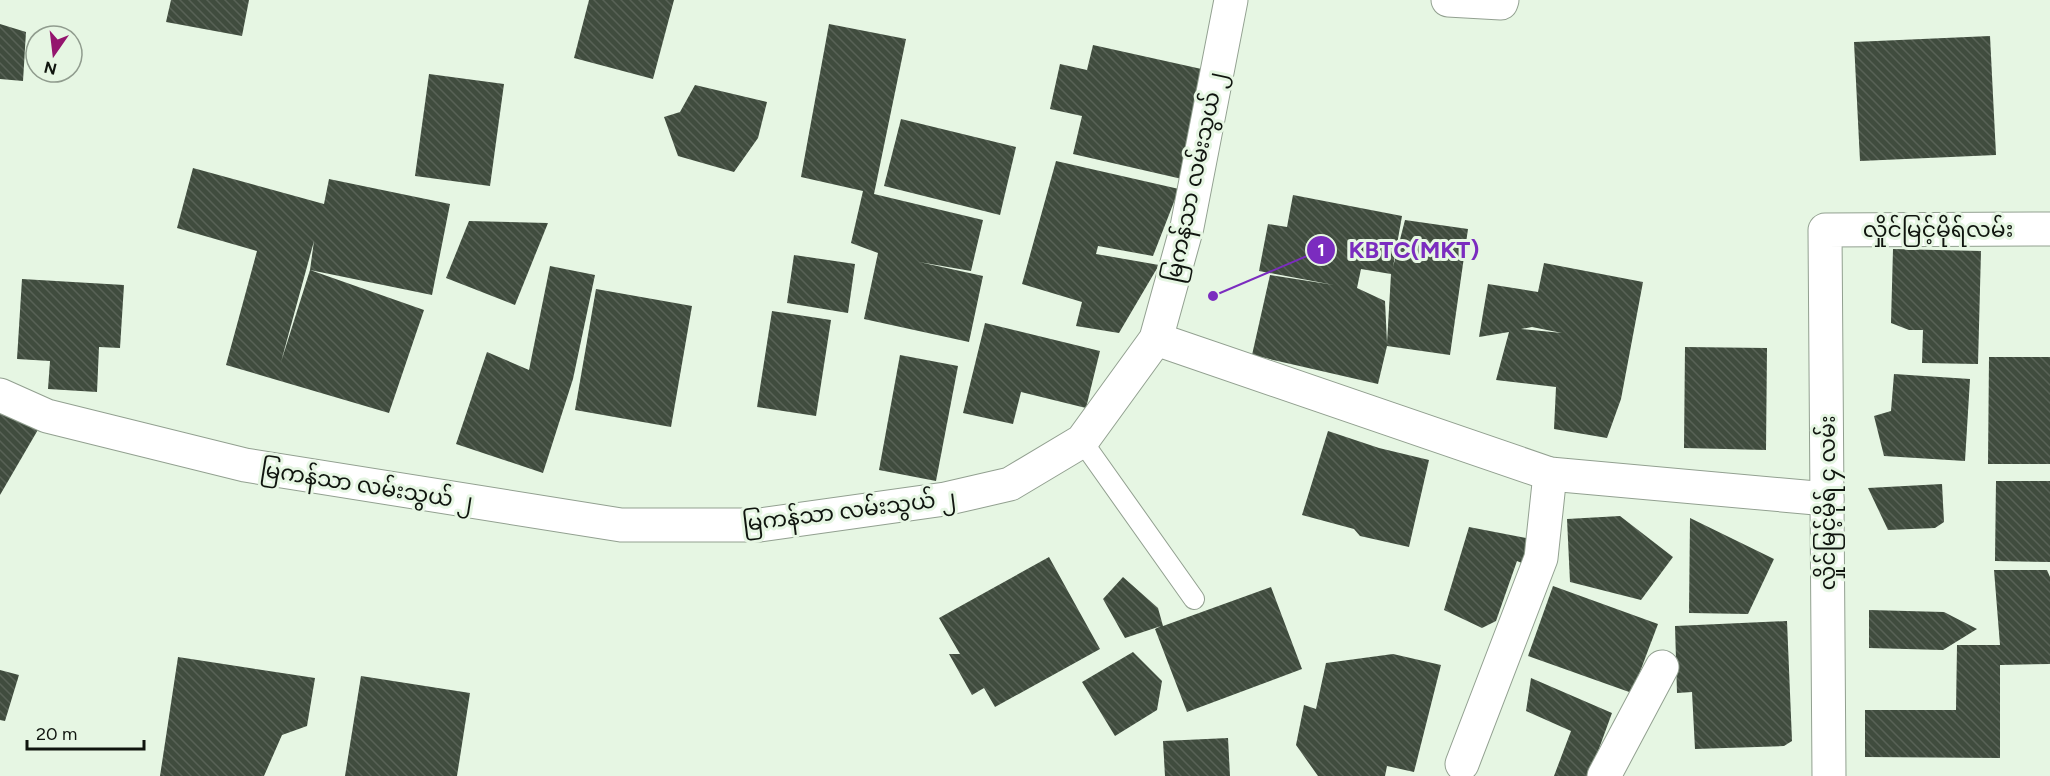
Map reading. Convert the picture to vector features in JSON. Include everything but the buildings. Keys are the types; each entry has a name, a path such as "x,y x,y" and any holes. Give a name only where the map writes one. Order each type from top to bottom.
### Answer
{"street":[{"name":"မြကန်သာ လမ်းသွယ် ၂","path":"0,395 47,416 245,465 621,525 760,525 945,499 1010,484 1082,441 1156,339 1187,227 1231,0"},
{"path":"1448,0 1501,3 1502,0"},
{"name":"လှိုင်မြင့်မိုရ်လမ်း","path":"1825,230 2050,230"},
{"name":"လှိုင်မြင့်မိုရ် ၄ လမ်း","path":"1825,230 1829,776"},
{"path":"1156,339 1550,474 1827,499"},
{"path":"1462,764 1541,558 1550,474"},
{"path":"1605,776 1662,667"}],"lane":[{"path":"1082,441 1194,599"}],"place":[{"name":"KBTC(MKT)","path":"1213,296"}]}
